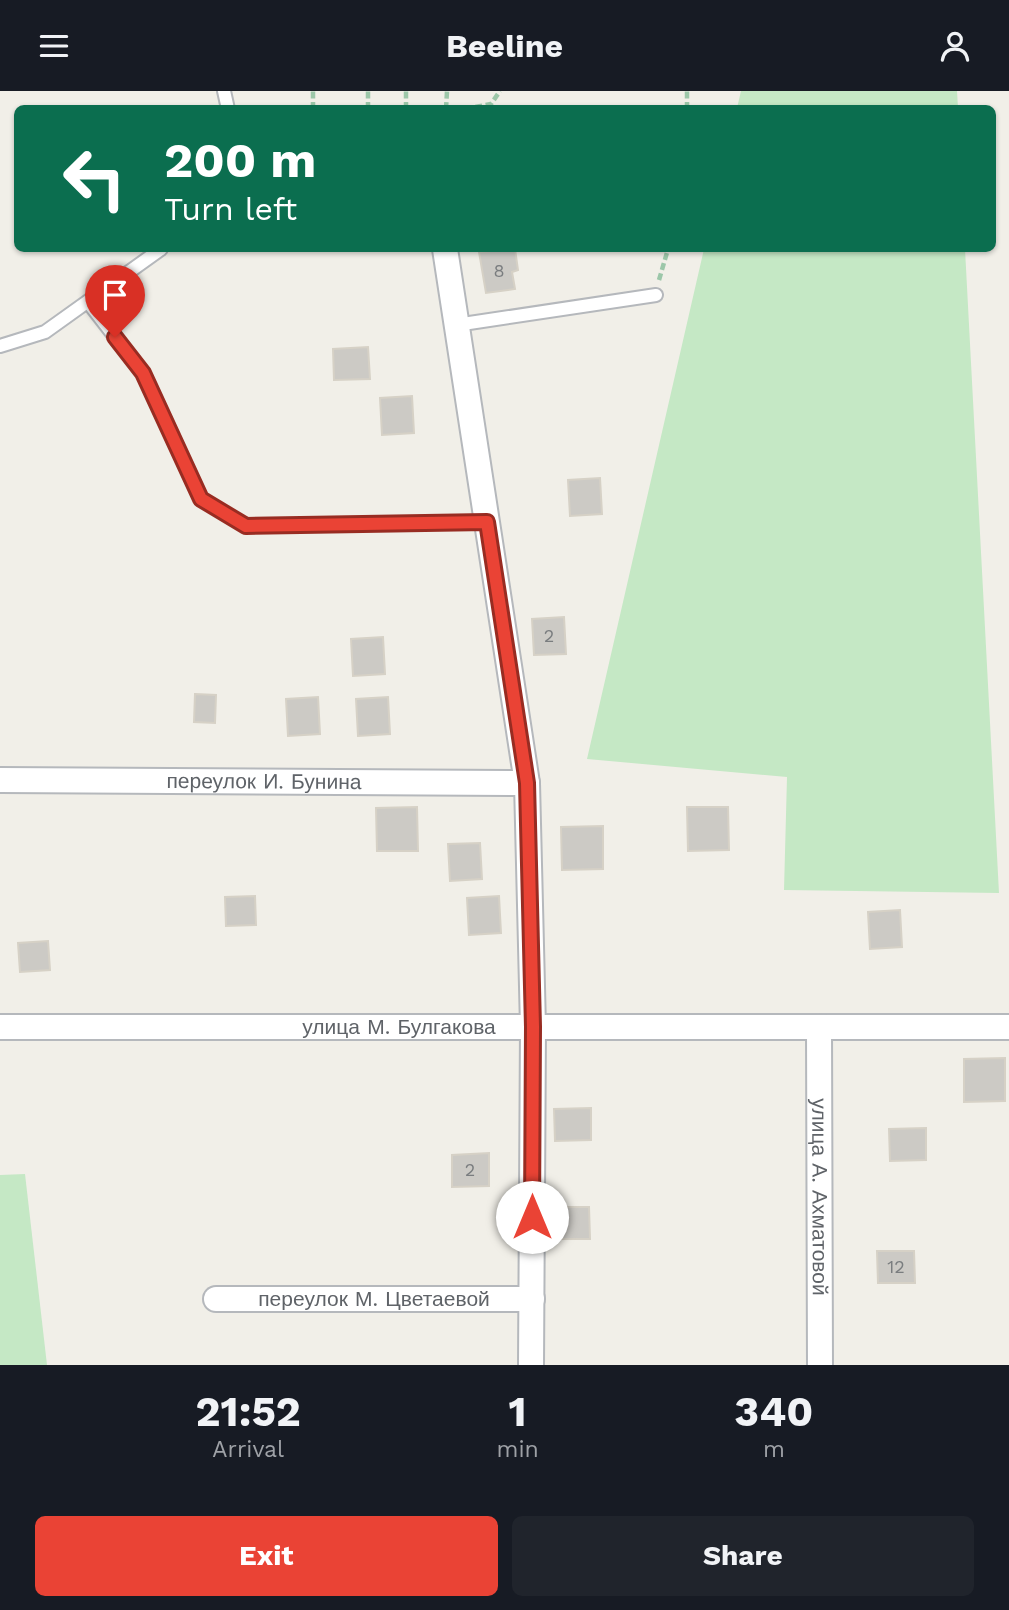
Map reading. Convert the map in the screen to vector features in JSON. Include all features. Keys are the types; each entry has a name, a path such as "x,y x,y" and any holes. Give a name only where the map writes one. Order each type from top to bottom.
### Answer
{"street":[{"path":"445,252 527,783 533,1027 531,1365"},
{"name":"переулок И. Бунина","path":"0,780 527,783"},
{"name":"улица М. Булгакова","path":"0,1027 1009,1027"},
{"name":"улица А. Ахматовой","path":"819,1027 820,1365"},
{"name":"переулок М. Цветаевой","path":"216,1299 531,1299"}],"lane":[{"path":"0,346 45,332 157,252"},
{"path":"456,325 656,295"},
{"path":"88,302 143,373 201,499 246,526 487,522"}],"path":[{"path":"486,105 491,104 500,91"},
{"path":"656,295 667,252"}],"green space":[{"path":"741,91 957,91 958,105 738,105"},
{"path":"703,252 965,252 999,893 784,890 787,777 587,759"},
{"path":"25,1174 47,1365 0,1365 0,1175"}],"building":[{"path":"479,252 515,252 518,270 512,272 515,289 486,293"},
{"path":"368,347 370,379 334,380 333,349"},
{"path":"412,396 414,433 382,435 380,398"},
{"path":"600,478 602,514 570,516 568,480"},
{"path":"564,617 566,654 534,655 532,619"},
{"path":"383,637 385,674 353,676 351,639"},
{"path":"195,694 216,695 215,723 194,722"},
{"path":"318,697 320,734 288,736 286,699"},
{"path":"388,697 390,734 358,736 356,699"},
{"path":"417,807 418,851 377,851 376,808"},
{"path":"687,807 728,807 729,850 688,851"},
{"path":"603,826 603,869 562,870 561,827"},
{"path":"480,843 482,879 450,881 448,844"},
{"path":"255,896 256,925 226,926 225,897"},
{"path":"499,896 501,933 469,935 467,898"},
{"path":"900,910 902,947 870,949 868,912"},
{"path":"48,941 50,970 20,972 18,943"},
{"path":"1005,1058 1005,1101 964,1102 964,1059"},
{"path":"591,1108 591,1140 555,1141 554,1109"},
{"path":"926,1128 926,1160 890,1161 889,1129"},
{"path":"489,1153 489,1186 452,1187 452,1155"},
{"path":"552,1207 589,1207 590,1239 553,1239"},
{"path":"877,1251 914,1251 915,1283 878,1283"}],"route":[{"path":"115,337 143,373 201,499 246,526 487,522 527,783 533,1027 532,1217"}]}
